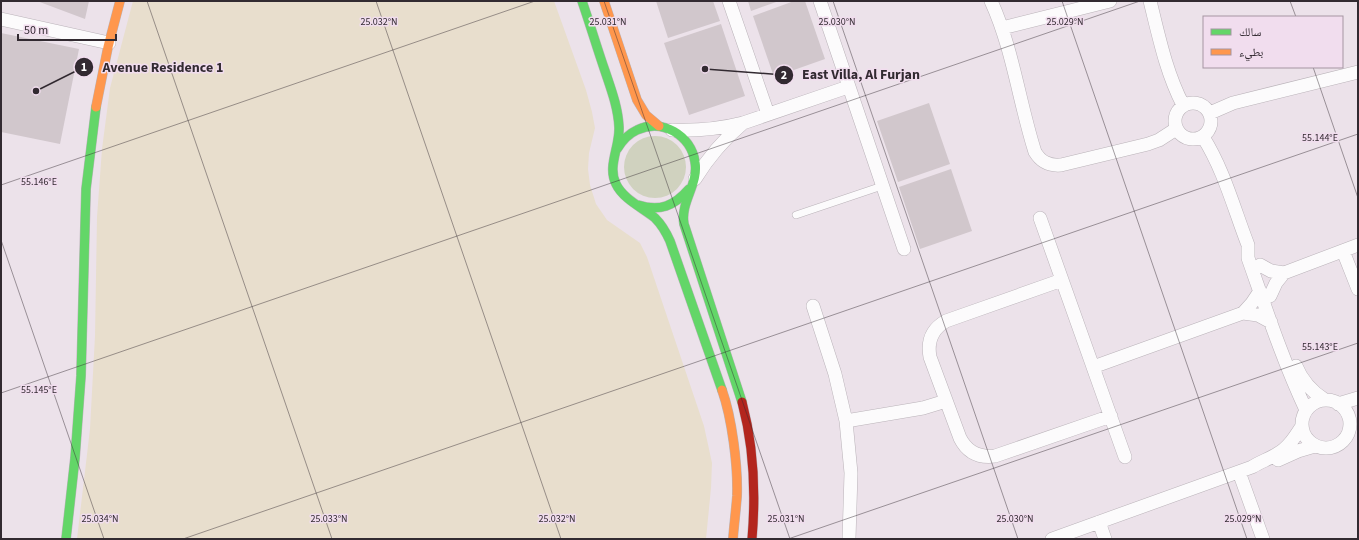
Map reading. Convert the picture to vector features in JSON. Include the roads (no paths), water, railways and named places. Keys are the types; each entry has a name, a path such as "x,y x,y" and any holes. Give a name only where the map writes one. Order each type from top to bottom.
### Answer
{"street":[{"path":"66,539 74,473 80,397 86,189 95,119 109,43 120,1"},
{"path":"582,1 616,108 619,128 617,149"},
{"path":"604,1 637,100 646,114 659,126"},
{"path":"729,1 768,114"},
{"path":"820,1 904,249"},
{"path":"991,1 1008,46 1035,152 1043,162 1055,166 1134,148 1159,140 1176,129"},
{"path":"1002,28 1110,1"},
{"path":"1150,1 1166,66 1176,92 1183,105"},
{"path":"1,19 109,43"},
{"path":"1210,113 1233,103 1358,72"},
{"path":"672,130 701,131 743,123 848,87"},
{"path":"1188,102 1201,104 1210,113 1211,124 1207,133 1203,136 1188,139 1183,137 1176,129 1174,118 1176,113 1188,102"},
{"path":"632,202 650,209 659,209 680,199 710,156 743,123"},
{"path":"733,539 737,495 736,461 724,395 670,241 664,228 656,219 623,194 616,184 613,172 613,160 617,149 624,138 634,131 651,126 659,126 672,130 680,135 691,148 696,164 683,212 685,230 740,392 748,422 755,483 752,539"},
{"path":"1203,136 1218,166 1248,245 1248,258 1265,293 1286,353 1295,386 1306,410"},
{"path":"1040,218 1125,457"},
{"path":"1248,245 1254,251 1260,265 1271,322 1286,353 1305,384 1325,400 1338,404 1346,411 1350,421 1348,433 1340,444 1328,448 1315,446 1306,438 1302,426 1302,420 1306,410 1315,403 1325,400"},
{"path":"1260,265 1271,271 1284,273 1358,245"},
{"path":"1343,251 1358,288"},
{"path":"1093,367 1243,313 1276,283 1284,273"},
{"path":"1062,280 946,320 935,329 929,342 929,350 946,401 966,448 977,455 989,457 1111,416"},
{"path":"813,306 835,374 846,421 851,474 848,537"},
{"path":"1243,313 1258,315 1271,322"},
{"path":"1338,404 1358,398"},
{"path":"846,421 923,408 946,401"},
{"path":"1350,426 1358,416"},
{"path":"1052,539 1252,467 1278,454 1296,436 1302,426"},
{"path":"1252,467 1264,467 1298,451 1315,446"},
{"path":"1238,472 1263,539"},
{"path":"1099,522 1105,539"}],"lane":[{"path":"796,215 882,186"}],"place":[{"name":"East Villa, Al Furjan","path":"705,69"},
{"name":"Avenue Residence 1","path":"36,91"}]}
